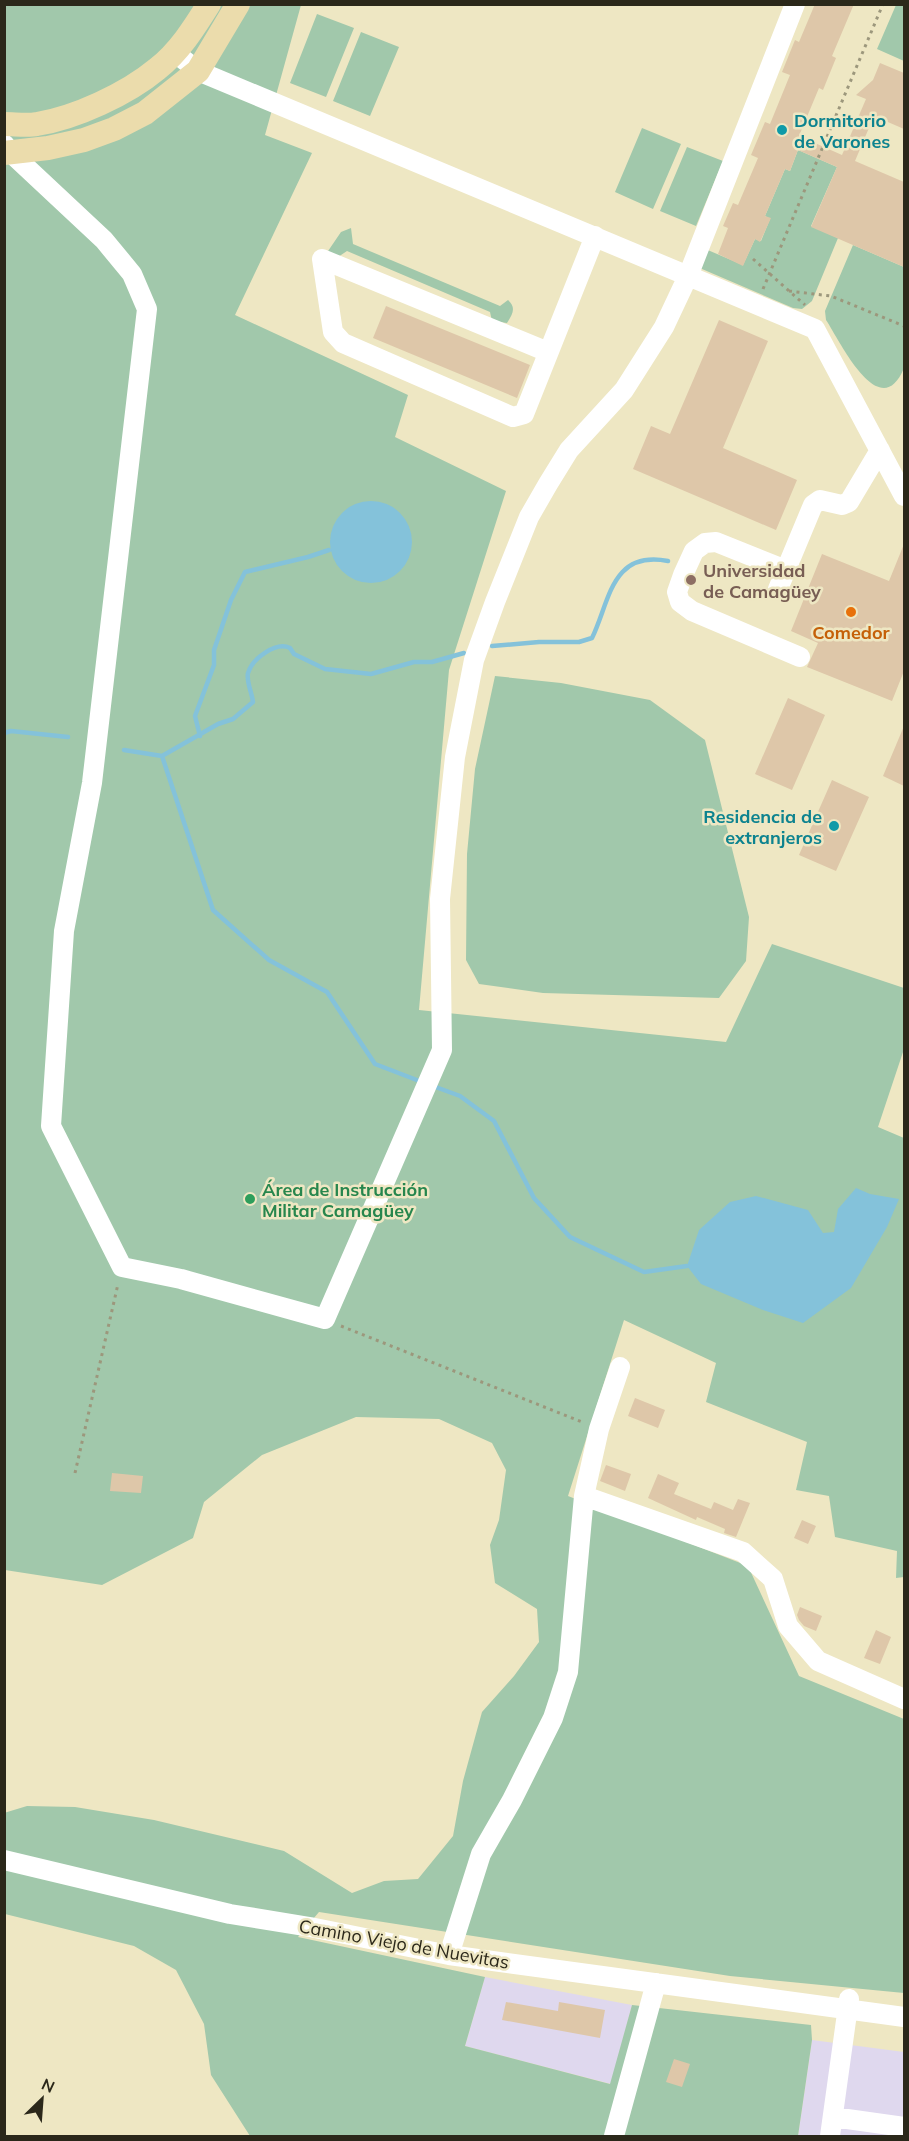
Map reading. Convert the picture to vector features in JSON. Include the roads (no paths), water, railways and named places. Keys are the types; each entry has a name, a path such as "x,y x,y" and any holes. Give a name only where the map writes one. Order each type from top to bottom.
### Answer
{"main road":[{"path":"4,124 36,124 86,109 125,91 158,69 188,36 209,4"},
{"path":"7,150 66,144 114,129 145,113 198,70 238,4"}],"street":[{"path":"7,150 104,240 132,274 147,309 92,783 64,931 51,1126 122,1267 181,1279 325,1319 442,1050 440,899 455,757 474,660 533,509 569,450 624,390 664,327 688,276 795,4"},
{"path":"174,52 198,70 815,329 904,496"},
{"path":"548,352 322,259 333,332 343,343 513,417 524,414 595,236"},
{"path":"778,589 813,505 820,500 842,505 849,502 880,450"},
{"path":"786,570 716,542 705,543 694,551 677,592 680,602 692,611 800,657"},
{"path":"449,1955 481,1854 512,1800 553,1718 568,1672 584,1496 599,1429 620,1366"},
{"path":"584,1496 743,1552 773,1579 788,1626 818,1661 904,1699"},
{"name":"Camino Viejo de Nuevitas","path":"4,1860 230,1914 310,1927 449,1955 807,2003 904,2005"},
{"path":"614,2136 656,1983"},
{"path":"849,2005 832,2127 904,2127"},
{"name":"Camino Viejo de Nuevitas","path":"849,2005 904,2017"}],"water":[{"path":"371,501 387,504 400,513 409,526 412,542 409,558 400,571 387,580 371,583 355,580 342,571 333,558 330,542 333,526 342,513 355,504"},
{"path":"856,1188 870,1194 899,1199 887,1227 851,1288 803,1323 763,1310 701,1284 687,1266 699,1230 730,1202 756,1196 808,1210 823,1233 834,1232 838,1209"}],"waterway":[{"path":"200,736 195,716 214,665 214,650 231,600 245,572 329,550"},
{"path":"492,646 539,642 579,642 592,638 609,594 624,571 635,563 649,560 668,561"},
{"path":"124,750 162,756 218,724 233,719 253,702 248,680 250,668 259,657 278,647 290,648 294,654 325,669 371,674 414,662 432,662 464,653"},
{"path":"4,733 11,731 68,737"},
{"path":"162,756 213,910 269,960 327,992 375,1064 422,1082"},
{"path":"433,1086 460,1096 494,1121 534,1198 570,1237 644,1272 687,1266"}],"place":[{"name":"Dormitorio de Varones","path":"782,130"},
{"name":"Universidad de Camagüey","path":"691,580"},
{"name":"Comedor","path":"851,612"},
{"name":"Residencia de extranjeros","path":"834,826"},
{"name":"Área de Instrucción Militar Camagüey","path":"250,1199"}]}
